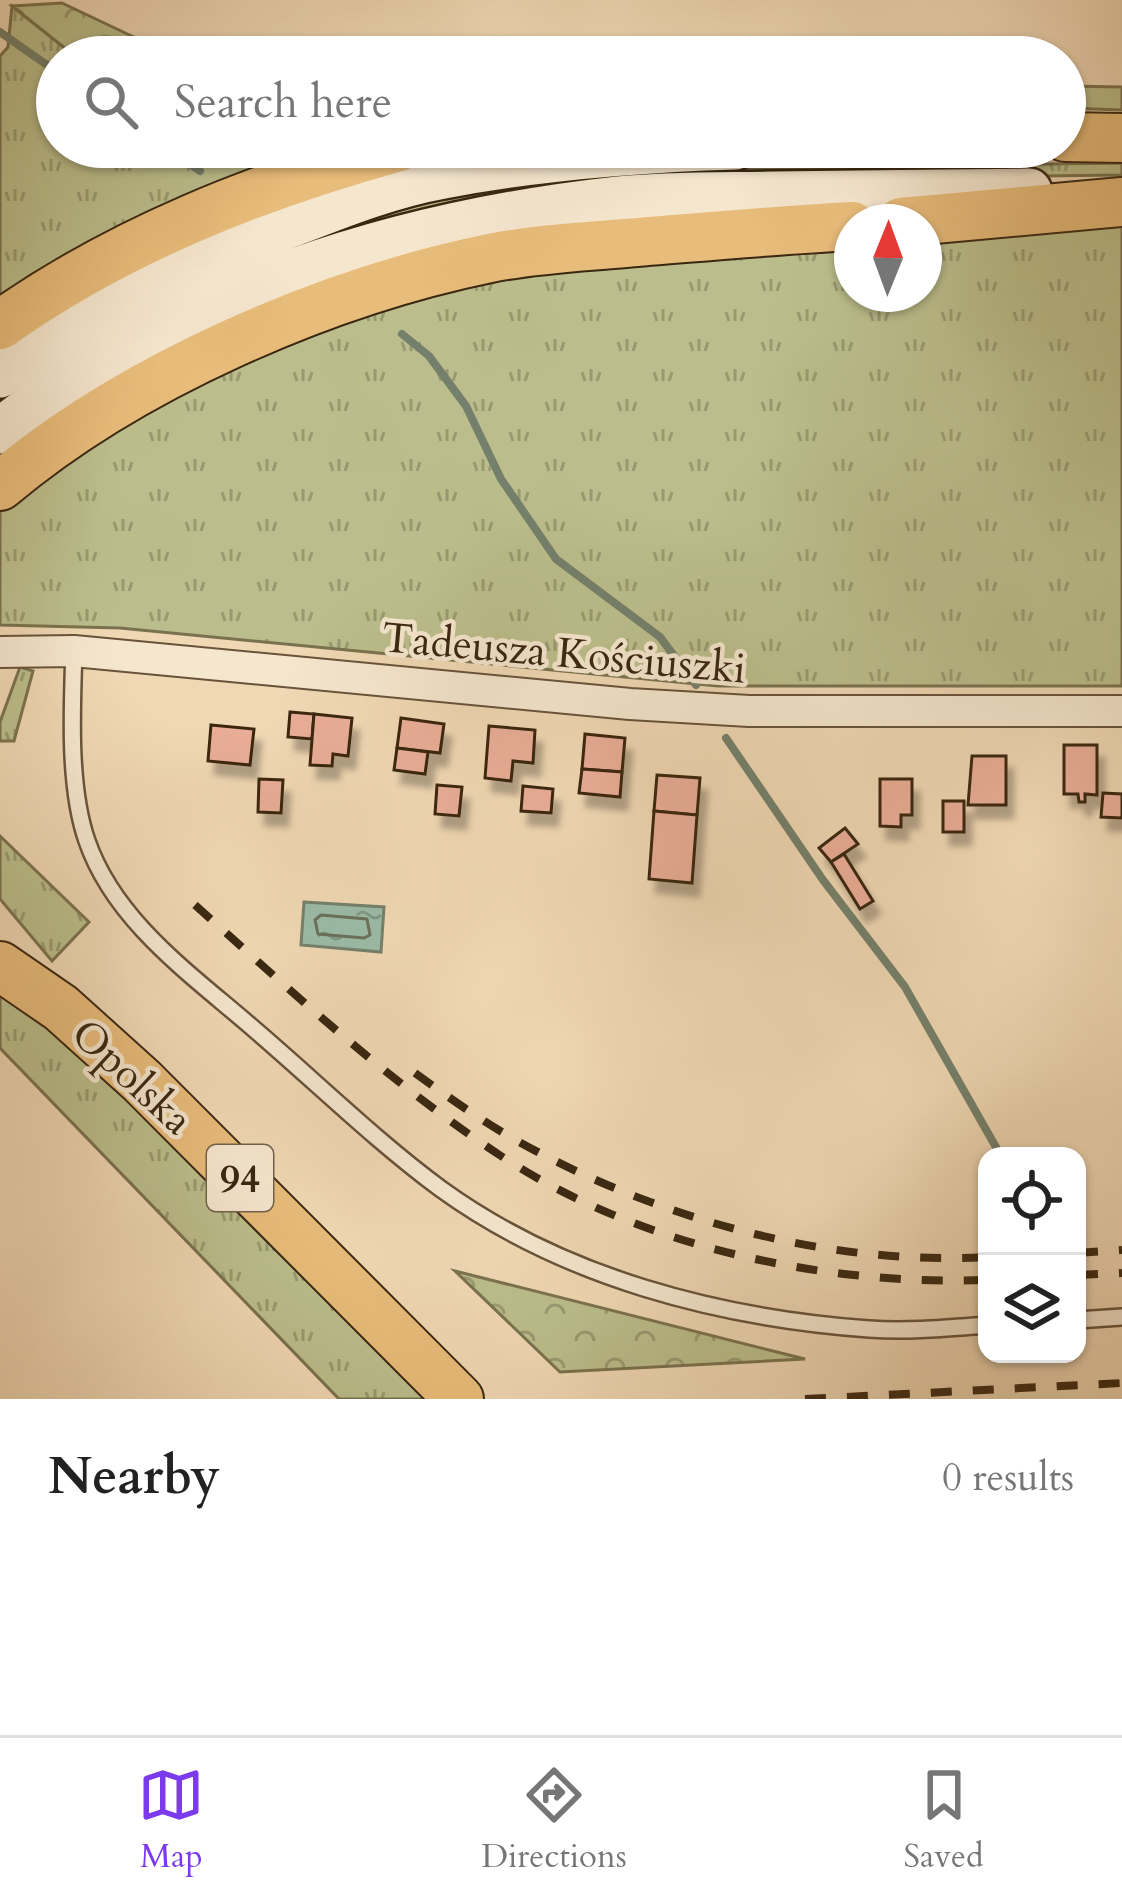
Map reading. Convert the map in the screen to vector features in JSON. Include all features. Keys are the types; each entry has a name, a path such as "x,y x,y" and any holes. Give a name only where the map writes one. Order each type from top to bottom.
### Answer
{"main road":[{"path":"1086,137 1122,138"},
{"path":"0,326 82,274 213,209 329,168"},
{"path":"0,375 48,340 226,250 350,201 440,176 490,168"},
{"path":"0,431 55,389 126,348 241,292 344,254 464,222 620,199 704,195 1067,191 1122,198"},
{"path":"942,218 1122,198"},
{"path":"0,486 66,435 185,365 314,311 436,272 528,252 834,227"},
{"name":"Opolska","path":"0,931 61,1009"},
{"name":"Opolska","path":"0,966 61,1009 240,1178 459,1399"}],"street":[{"name":"Tadeusza Kościuszki","path":"0,652 74,651 701,708 1122,711"}],"lane":[{"path":"74,651 71,732 86,838 107,887 151,939 442,1189 511,1231 609,1278 697,1303 872,1329 978,1325"},
{"path":"1086,1319 1122,1317"}],"green space":[{"path":"62,3 132,36 50,36 12,6"},
{"path":"12,6 50,36 36,36 36,168 301,168 0,308 0,56 8,47"},
{"path":"1086,86 1122,87 1122,110 1086,109"},
{"path":"1122,163 1122,175 716,180 0,411 0,396 201,281 400,207 508,185 658,170 1086,168 1086,164"},
{"path":"1122,218 1122,686 718,686 120,628 0,625 0,499 253,346 499,272 834,240 834,312 942,312 942,232"},
{"path":"20,667 33,671 14,741 0,741 0,722"},
{"path":"0,836 89,922 52,961 0,899"},
{"path":"0,988 111,1081 426,1399 339,1399 0,1048"},
{"path":"455,1271 805,1359 560,1372"}],"water":[{"path":"304,902 384,907 381,952 301,945"}],"building":[{"path":"290,712 314,714 312,739 288,737"},
{"path":"314,714 352,718 348,756 333,754 332,766 310,765"},
{"path":"401,718 444,724 440,753 397,748"},
{"path":"211,725 254,729 250,765 208,761"},
{"path":"489,726 535,730 533,763 513,761 511,781 485,778"},
{"path":"585,734 625,738 622,772 582,769"},
{"path":"1064,745 1097,745 1097,795 1085,794 1085,802 1079,802 1078,794 1064,794"},
{"path":"397,748 428,752 425,774 394,770"},
{"path":"972,756 1006,756 1006,805 968,805"},
{"path":"582,769 622,772 620,797 579,793"},
{"path":"657,775 700,778 697,815 654,811"},
{"path":"259,779 283,780 281,813 258,812"},
{"path":"880,779 912,779 912,815 901,815 901,827 880,826"},
{"path":"437,785 462,787 459,816 435,814"},
{"path":"523,786 553,789 551,813 521,811"},
{"path":"1103,793 1122,794 1122,818 1101,817"},
{"path":"943,801 964,801 964,832 943,832"},
{"path":"654,811 697,815 692,883 649,879"},
{"path":"845,828 858,844 831,862 819,848"},
{"path":"844,854 873,901 860,909 831,862"}],"waterway":[{"path":"0,32 36,57"},
{"path":"196,168 200,171"},
{"path":"402,334 429,356 466,406 501,479 556,559 660,637 696,685"},
{"path":"726,738 823,880 905,987 996,1147"}],"railway":[{"path":"195,905 418,1097 552,1186 670,1236 733,1254 861,1276 978,1280"},
{"path":"415,1073 514,1139 624,1192 683,1213 804,1244 926,1258 978,1257"},
{"path":"1086,1252 1122,1250"},
{"path":"1086,1275 1122,1273"},
{"path":"805,1399 1122,1383"}]}
